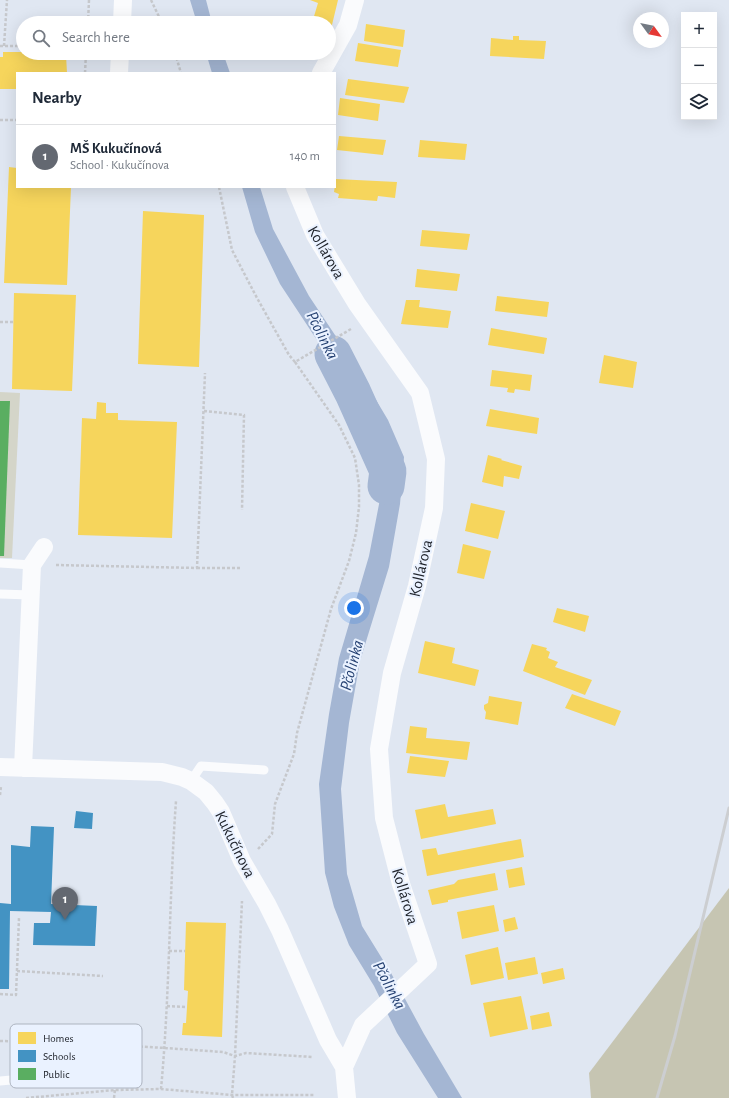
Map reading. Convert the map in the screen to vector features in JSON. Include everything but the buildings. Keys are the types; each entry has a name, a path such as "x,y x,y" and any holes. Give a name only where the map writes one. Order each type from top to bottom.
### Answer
{"street":[{"path":"123,16 124,0"},
{"path":"336,46 348,25 355,0"},
{"path":"119,72 120,60"},
{"path":"322,72 328,60"},
{"name":"Kollárova","path":"295,188 315,236 357,304 420,393 436,459 434,508 417,586 392,673 379,749 384,818 401,884 428,964 363,1025"},
{"path":"23,768 32,565 44,547"},
{"name":"Kukučínova","path":"0,767 162,772 192,781 206,792 221,812 242,861 280,930 328,1040 344,1067 347,1098"},
{"name":"Kukučínova","path":"344,1067 363,1025"}],"lane":[{"path":"0,563 32,565"},
{"path":"0,594 31,595"},
{"path":"192,781 201,766 264,770"},
{"path":"0,1081 10,1080"}],"path":[{"path":"4,46 7,0"},
{"path":"88,16 89,0"},
{"path":"150,0 158,16"},
{"path":"0,46 16,46"},
{"path":"85,72 86,60"},
{"path":"177,60 181,72"},
{"path":"0,120 16,120"},
{"path":"218,188 232,250 257,298 295,362 338,425 355,458 359,485 359,507 356,533 349,561 331,609 297,733 294,754 275,804 272,834 252,855 242,861"},
{"path":"0,322 13,322"},
{"path":"295,362 352,328"},
{"path":"197,568 206,374"},
{"path":"204,411 244,415 242,510"},
{"path":"32,565 240,568"},
{"path":"161,1089 165,1048 172,857 176,801"},
{"path":"232,1096 242,894"},
{"path":"0,994 16,995 19,918"},
{"path":"169,951 185,951"},
{"path":"17,971 103,976"},
{"path":"167,1006 187,1007"},
{"path":"0,1041 10,1041"},
{"path":"142,1047 223,1052 235,1056 246,1053 313,1057"},
{"path":"26,1098 115,1090 161,1089 232,1096 314,1095"},
{"path":"114,1098 115,1090"}],"shaded area":[{"path":"0,392 20,393 12,558 0,558"}],"green space":[{"path":"729,888 729,1098 591,1098 589,1073"}],"water":[{"path":"190,0 206,0 210,16 195,16"},
{"path":"208,60 225,60 230,72 212,72"},
{"path":"242,188 260,188 273,229 309,296 357,368 388,420 404,457 400,504 389,567 360,661 349,723 341,789 347,874 362,926 391,973 424,1034 462,1098 438,1098 397,1033 374,986 349,945 334,907 325,873 319,784 339,658 369,556 380,499 382,470 367,416 280,284 255,232"}],"waterway":[{"name":"Pčolinka","path":"333,354 353,393 388,471 386,486"}],"railway":[{"path":"657,1098 675,1036 729,808"}],"place":[{"name":"MŠ Kukučínová","path":"65,920"}]}
